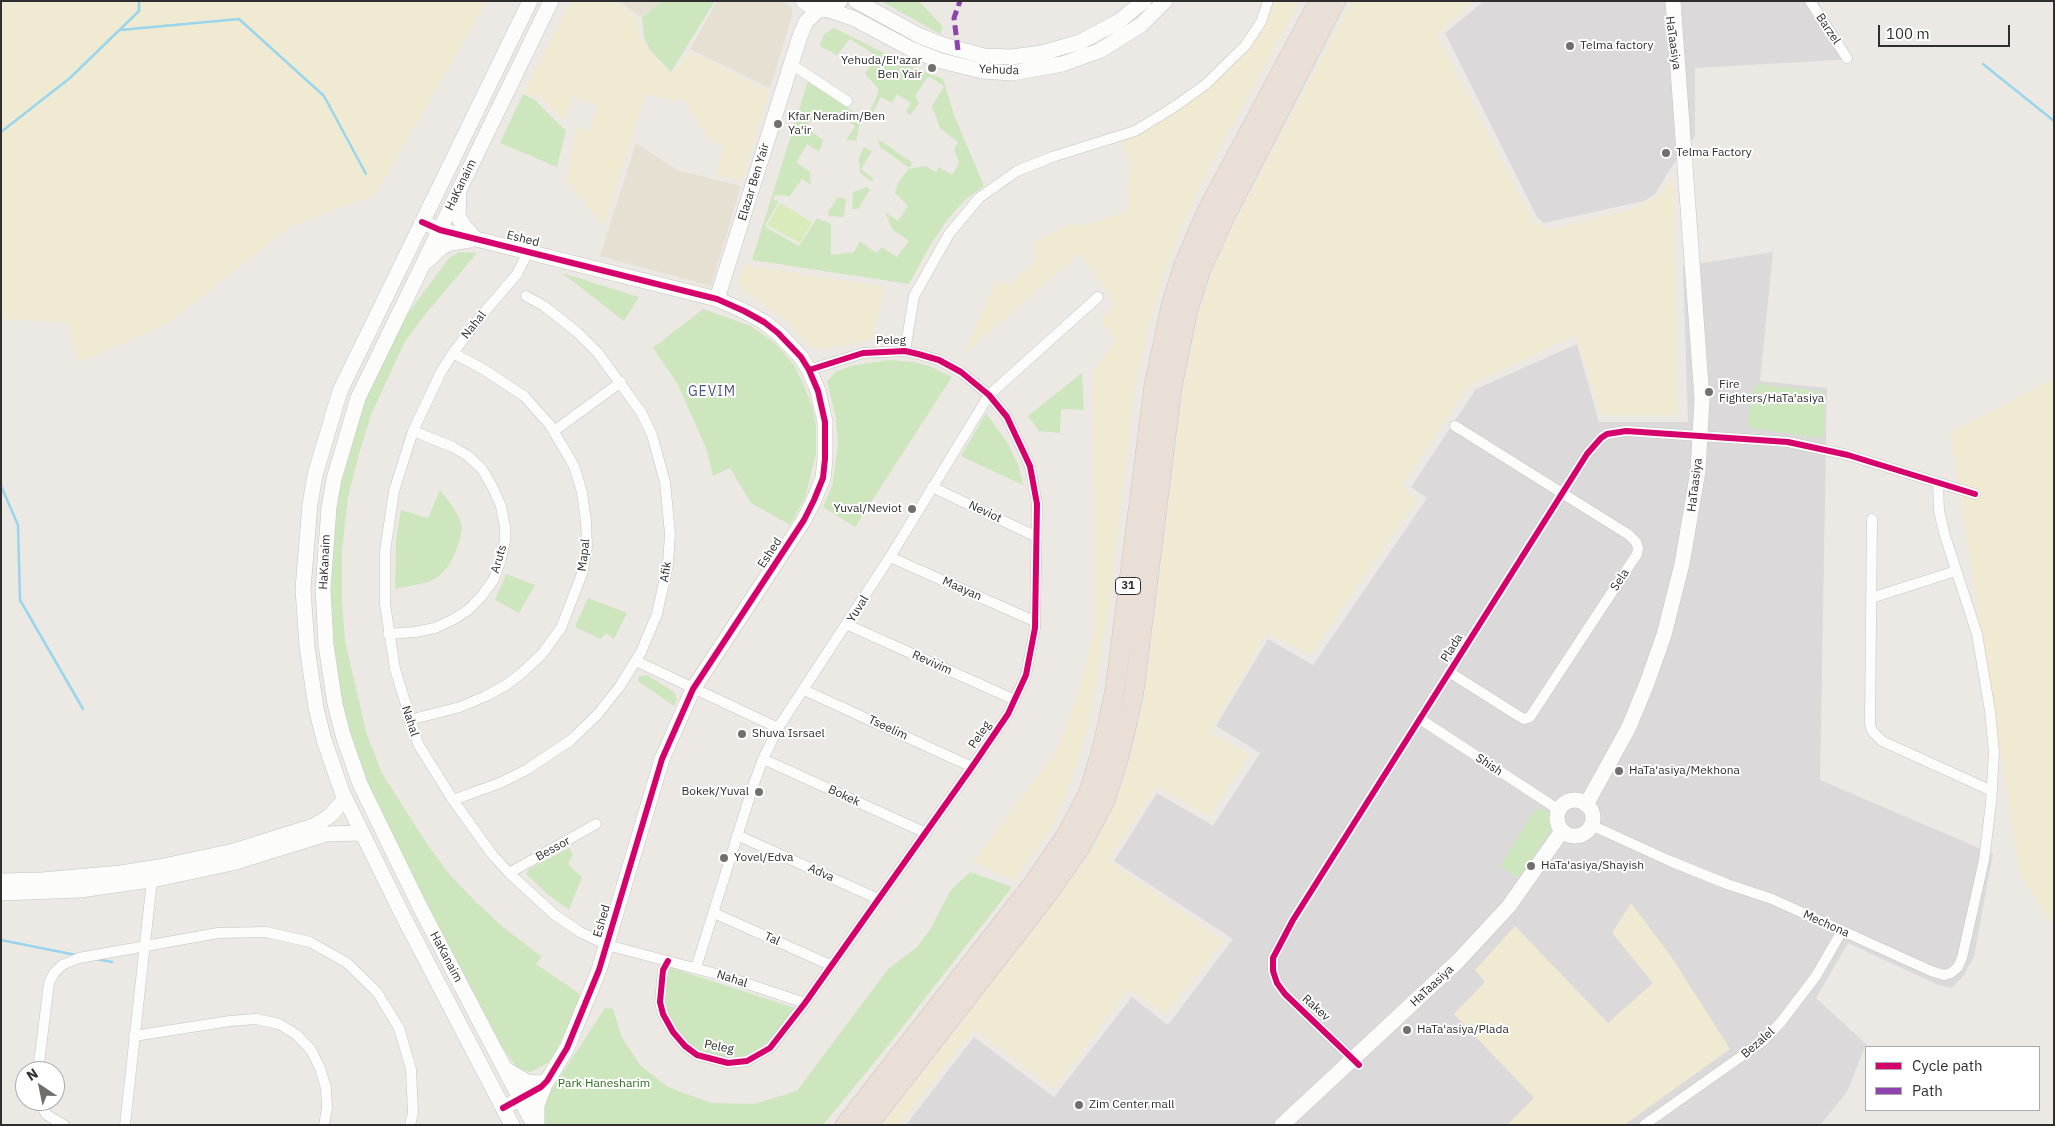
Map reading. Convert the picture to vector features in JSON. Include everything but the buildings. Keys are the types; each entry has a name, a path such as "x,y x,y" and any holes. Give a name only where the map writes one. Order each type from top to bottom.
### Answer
{"highway":[{"name":"31","path":"845,1125 1033,884 1066,836 1088,794 1102,749 1116,689 1154,386 1171,305 1184,264 1207,211 1319,1"},
{"name":"31","path":"868,1125 1048,895 1081,846 1105,801 1120,754 1134,692 1172,388 1188,310 1201,270 1224,219 1336,1"}],"street":[{"name":"HaKanaim","path":"512,1125 360,832 345,798 324,740 314,692 307,647 304,589 310,504 323,445 340,391 530,1"},
{"name":"HaKanaim","path":"535,1125 416,899 360,784 343,735 335,704 326,645 323,589 330,507 342,450 358,398 551,1"},
{"name":"Yehuda","path":"803,1 813,8 855,19 911,49 938,60 982,71 1012,72 1062,64 1099,51 1141,26 1165,1"},
{"name":"Elazar Ben Yair","path":"800,36 803,19 803,1"},
{"path":"822,9 840,1"},
{"name":"Yehuda","path":"856,1 918,35 943,45 977,54 1011,57 1050,51 1086,40 1118,22 1144,1"},
{"path":"906,351 914,296 949,234 979,198 1017,171 1052,157 1135,131 1174,108 1216,74 1245,46 1261,22 1268,1"},
{"name":"HaTaasiya","path":"1667,1 1679,85"},
{"name":"HaTaasiya","path":"1586,805 1629,727 1648,683 1664,635 1685,547 1698,471 1702,399 1673,1"},
{"name":"Barzel","path":"1810,1 1847,58"},
{"name":"Elazar Ben Yair","path":"717,299 800,36 806,22 822,9"},
{"path":"791,64 847,102"},
{"path":"459,190 458,214 460,220 469,233 477,239"},
{"name":"Eshed","path":"422,222 440,230 717,299 744,311 764,322 791,346 809,370 818,391 825,422 825,458 820,484 804,520 693,689 662,759 607,946 567,1048 547,1081 503,1108"},
{"path":"422,267 451,242 477,239"},
{"name":"Nahal","path":"528,252 517,274 453,353 426,400 413,431 394,491 388,524 384,575 388,634 395,669 409,720 418,744 453,800 491,852 509,873 555,915 580,932 607,946 696,968 804,1003"},
{"name":"Afik","path":"453,800 526,770 571,740 597,715 620,686 636,661 657,614 663,593 670,534 665,482 654,443 641,412 621,382 598,353 577,332 544,306 526,296"},
{"name":"Yuval","path":"696,968 752,789 763,759 778,728 848,625 990,395 1098,297"},
{"name":"Peleg","path":"668,960 662,970 660,1002 663,1014 673,1032 684,1046 697,1055 728,1063 747,1061 758,1056 774,1043 926,834 1016,700 1026,675 1031,652 1034,621 1038,537 1037,504 1030,466 1007,417 990,395 961,372 945,364 906,351 863,353 809,370"},
{"name":"Mapal","path":"409,720 460,707 486,696 506,685 542,654 561,628 583,571 587,547 582,492 574,466 554,431 539,411 524,396 483,369 453,353"},
{"path":"554,431 621,382"},
{"name":"Sela","path":"1450,672 1524,719 1530,717 1637,554 1638,548 1636,542 1629,535 1455,426"},
{"name":"Aruts","path":"388,634 435,628 468,610 481,597 494,579 505,541 505,527 501,506 482,470 468,456 453,447 413,431"},
{"name":"Plada","path":"1273,958 1290,925 1562,493 1592,447 1607,434 1626,431 1769,439 1820,448 1976,494"},
{"path":"1872,519 1870,724 1872,731 1882,741 1992,791 1994,752 1984,670 1977,634 1939,511 1938,483"},
{"name":"Neviot","path":"932,487 1038,537"},
{"name":"Maayan","path":"890,558 1034,621"},
{"path":"1871,598 1956,571"},
{"name":"Revivim","path":"848,625 1016,700"},
{"path":"636,661 778,728"},
{"name":"Tseelim","path":"804,690 972,767"},
{"name":"Shish","path":"1420,719 1559,810"},
{"name":"Bokek","path":"763,759 926,834"},
{"name":"Mechona","path":"1591,825 1670,861 1727,884 1758,893 1842,932 1944,975 1951,973 1958,967 1962,958 1984,860 1992,791"},
{"path":"1,881 42,880 121,873 216,855 314,826 331,815 345,798"},
{"path":"1574,800 1586,805 1592,812 1591,825 1583,834 1566,833 1557,821 1559,810 1565,803 1574,800"},
{"name":"Bessor","path":"509,873 596,824"},
{"path":"1,893 80,890 152,880 232,863 326,834 360,832"},
{"name":"HaTaasiya","path":"1282,1125 1464,967 1515,911 1566,833"},
{"name":"Adva","path":"737,836 878,899"},
{"path":"125,1125 152,880"},
{"name":"Tal","path":"714,913 830,965"},
{"path":"39,1061 48,990 54,972 62,965 73,960 218,934 266,932 310,942 347,963 377,992 398,1028 411,1069 413,1113 410,1125"},
{"name":"Bezalel","path":"1644,1125 1763,1041 1781,1022 1816,976 1842,932"},
{"name":"Rakev","path":"1273,958 1273,971 1277,983 1285,994 1356,1062"},
{"path":"134,1036 230,1021 256,1019 279,1024 297,1035 310,1050 320,1068 326,1088 327,1108 324,1125"},
{"name":"HaTaasiya","path":"1294,1125 1356,1062"},
{"path":"504,1068 527,1082 539,1083 547,1081"},
{"path":"535,1125 537,1105 547,1081"},
{"path":"44,1111 64,1125"}],"shaded area":[{"path":"619,1 662,1 640,17"},
{"path":"717,1 782,1 792,7 792,16 770,88 690,49"},
{"path":"1484,1 1817,1 1854,59 1695,68 1695,136 1672,166 1655,194 1644,201 1544,223 1537,217 1445,33"},
{"path":"636,143 677,170 741,186 711,286 600,256"},
{"path":"1773,252 1760,381 1827,388 1820,780 1993,854 1974,956 1964,975 1952,988 1938,985 1848,943 1816,998 1866,1044 1847,1092 1820,1125 906,1125 974,1037 1054,1097 1132,997 1168,1025 1233,939 1114,861 1157,793 1213,826 1260,753 1216,726 1268,639 1313,665 1427,498 1411,487 1476,389 1577,344 1599,422 1688,422 1683,266"}],"green space":[{"path":"662,1 715,1 671,72 650,50 644,37 642,17"},
{"path":"881,1 919,1 943,27 940,34"},
{"path":"834,28 914,68 943,79 954,115 984,186 966,199 948,219 931,244 909,284 752,260 808,81 861,117 856,141 846,140 855,126 837,114 832,120 818,111 806,127 823,140 818,151 807,144 797,161 797,163 810,172 811,185 802,179 790,196 775,195 773,200 779,201 765,225 767,228 799,246 817,218 831,224 831,255 854,252 860,241 876,253 882,247 897,257 909,241 892,229 885,212 898,221 908,206 895,193 898,183 908,169 925,166 936,172 939,167 952,175 959,163 954,149 958,142 940,128 932,106 944,86 930,77 927,78 915,96 919,103 910,115 906,112 911,103 897,94 892,103 881,97 872,117 869,113 878,94 878,88 865,74 875,58 869,51 850,39 837,55 823,48 820,45 824,34"},
{"path":"523,94 535,100 566,131 557,167 500,143"},
{"path":"878,139 910,161 912,166 908,167 880,147"},
{"path":"864,147 872,151 861,169 874,179 871,181 860,173 859,157"},
{"path":"867,187 870,190 858,209 852,209 853,192"},
{"path":"838,197 846,199 844,217 829,216 828,212"},
{"path":"780,203 812,222 800,243 767,225"},
{"path":"459,252 477,253 423,317 404,343 371,415 359,454 348,497 342,550 342,600 345,641 367,735 382,773 427,844 450,875 473,899 503,927 542,957 536,964 580,994 572,1019 555,1053 548,1063 531,1072 518,1069 502,1047 375,804 355,758 337,692 329,636 332,539 338,494 348,450 361,410 403,320 449,258"},
{"path":"562,273 639,297 624,321"},
{"path":"703,309 751,326 775,343 794,365 804,386 812,406 816,426 816,454 805,498 790,525 751,503 730,468 713,476 706,448 677,383 653,348"},
{"path":"889,360 913,362 929,366 952,377 855,527 823,507 832,486 838,444 836,419 827,381 835,372 851,366"},
{"path":"1082,373 1084,410 1061,409 1060,433 1039,431 1028,416"},
{"path":"1758,384 1819,391 1825,397 1824,435 1819,438 1750,428 1748,422 1751,392"},
{"path":"986,413 1007,442 1018,464 1023,485 961,456"},
{"path":"440,490 453,507 462,527 455,553 449,565 439,576 429,582 395,589 396,539 401,510 428,518"},
{"path":"506,574 535,585 519,613 495,600"},
{"path":"588,598 627,613 614,639 606,633 601,639 575,627"},
{"path":"647,675 674,692 677,699 674,706 638,681 639,676"},
{"path":"1541,808 1549,814 1553,823 1551,831 1518,878 1500,866 1534,811"},
{"path":"569,848 573,854 568,864 582,877 569,910 547,894 526,874 529,869"},
{"name":"Park Hanesharim","path":"970,872 1012,887 823,1125 544,1125 537,1112 605,1008 613,1009 622,1038 641,1066 668,1087 711,1103 754,1104 797,1091 888,969 916,948 930,930 950,891"},
{"path":"669,967 795,1008 774,1036 755,1052 746,1056 728,1058 712,1055 699,1050 688,1042 677,1029 668,1013 665,1001"}],"sand":[{"path":"1,1 487,1 375,195 291,226 168,323 78,363 68,323 1,319"},
{"path":"571,1 615,1 637,18 642,42 671,75 690,52 769,92 742,182 716,174 724,146 710,140 682,97 673,101 646,94 604,226 566,181 576,127 589,131 597,105 574,97 563,121 541,98 524,92"},
{"path":"1264,1 1300,1 1210,166 1181,229 1164,274 1146,336 1134,395 1109,607 1089,725 1070,784 1053,826 1014,880 973,862 1057,750 1079,691 1095,628 1093,371 1116,340 1100,320 1116,305 1080,253 963,355 996,281 1011,285 1037,257 1031,244 1068,225 1085,225 1127,211 1130,162 1121,142 1182,101 1223,65 1253,24"},
{"path":"1352,1 1473,1 1437,35 1533,221 1547,230 1626,211 1656,197 1674,178 1678,415 1601,415 1576,335 1468,387 1402,487 1417,500 1311,655 1267,633 1210,731 1250,756 1209,817 1157,786 1108,860 1224,941 1165,1014 1129,989 1054,1089 974,1029 900,1125 882,1125 1056,901 1091,852 1115,805 1131,757 1145,694 1183,390 1199,313 1212,274 1234,224"},
{"path":"744,265 885,287 872,340 818,350 810,347 783,318 742,290 738,282"},
{"path":"2054,378 2054,928 2020,875 1950,433"},
{"path":"1631,903 1671,956 1730,1049 1624,1125 1507,1125 1534,1098 1454,1014 1485,982 1475,970 1515,926 1608,1023 1653,983 1612,933"}],"waterway":[{"path":"1,132 70,78 139,11 139,1"},
{"path":"120,30 239,19 324,96 366,174"},
{"path":"1983,64 2054,121"},
{"path":"1,486 18,525 20,600 83,709"},
{"path":"1,940 76,955"},
{"path":"96,959 112,962"}],"marked path":[{"path":"958,50 954,18 960,1"}],"cycle path":[{"path":"422,222 440,230 717,299 744,311 764,322 778,333 801,357 818,391 825,422 823,478 814,500 804,520 693,689 662,759 599,970 567,1048 547,1081 541,1087 503,1108"},
{"path":"668,961 663,970 660,1002 663,1014 673,1032 685,1046 697,1055 728,1063 747,1061 770,1048 805,1003 972,767 1008,714 1026,675 1035,628 1037,504 1030,466 1007,417 989,395 961,372 939,360 918,354 905,351 863,353 809,370"},
{"path":"1359,1065 1285,994 1277,983 1273,971 1273,958 1293,920 1587,454 1601,438 1607,434 1626,431 1788,442 1848,455 1975,494"}],"place":[{"name":"Telma factory","path":"1570,46"},
{"name":"Yehuda/El'azar Ben Yair","path":"932,68"},
{"name":"Kfar Neradim/Ben Ya'ir","path":"778,124"},
{"name":"Telma Factory","path":"1666,153"},
{"name":"Fire Fighters/HaTa'asiya","path":"1709,392"},
{"name":"Yuval/Neviot","path":"912,509"},
{"name":"Shuva Isrsael","path":"742,734"},
{"name":"HaTa'asiya/Mekhona","path":"1619,771"},
{"name":"Bokek/Yuval","path":"759,792"},
{"name":"Yovel/Edva","path":"724,858"},
{"name":"HaTa'asiya/Shayish","path":"1531,866"},
{"name":"HaTa'asiya/Plada","path":"1407,1030"},
{"name":"Zim Center mall","path":"1079,1105"}],"district":[{"name":"GEVIM","path":"712,392"}]}
